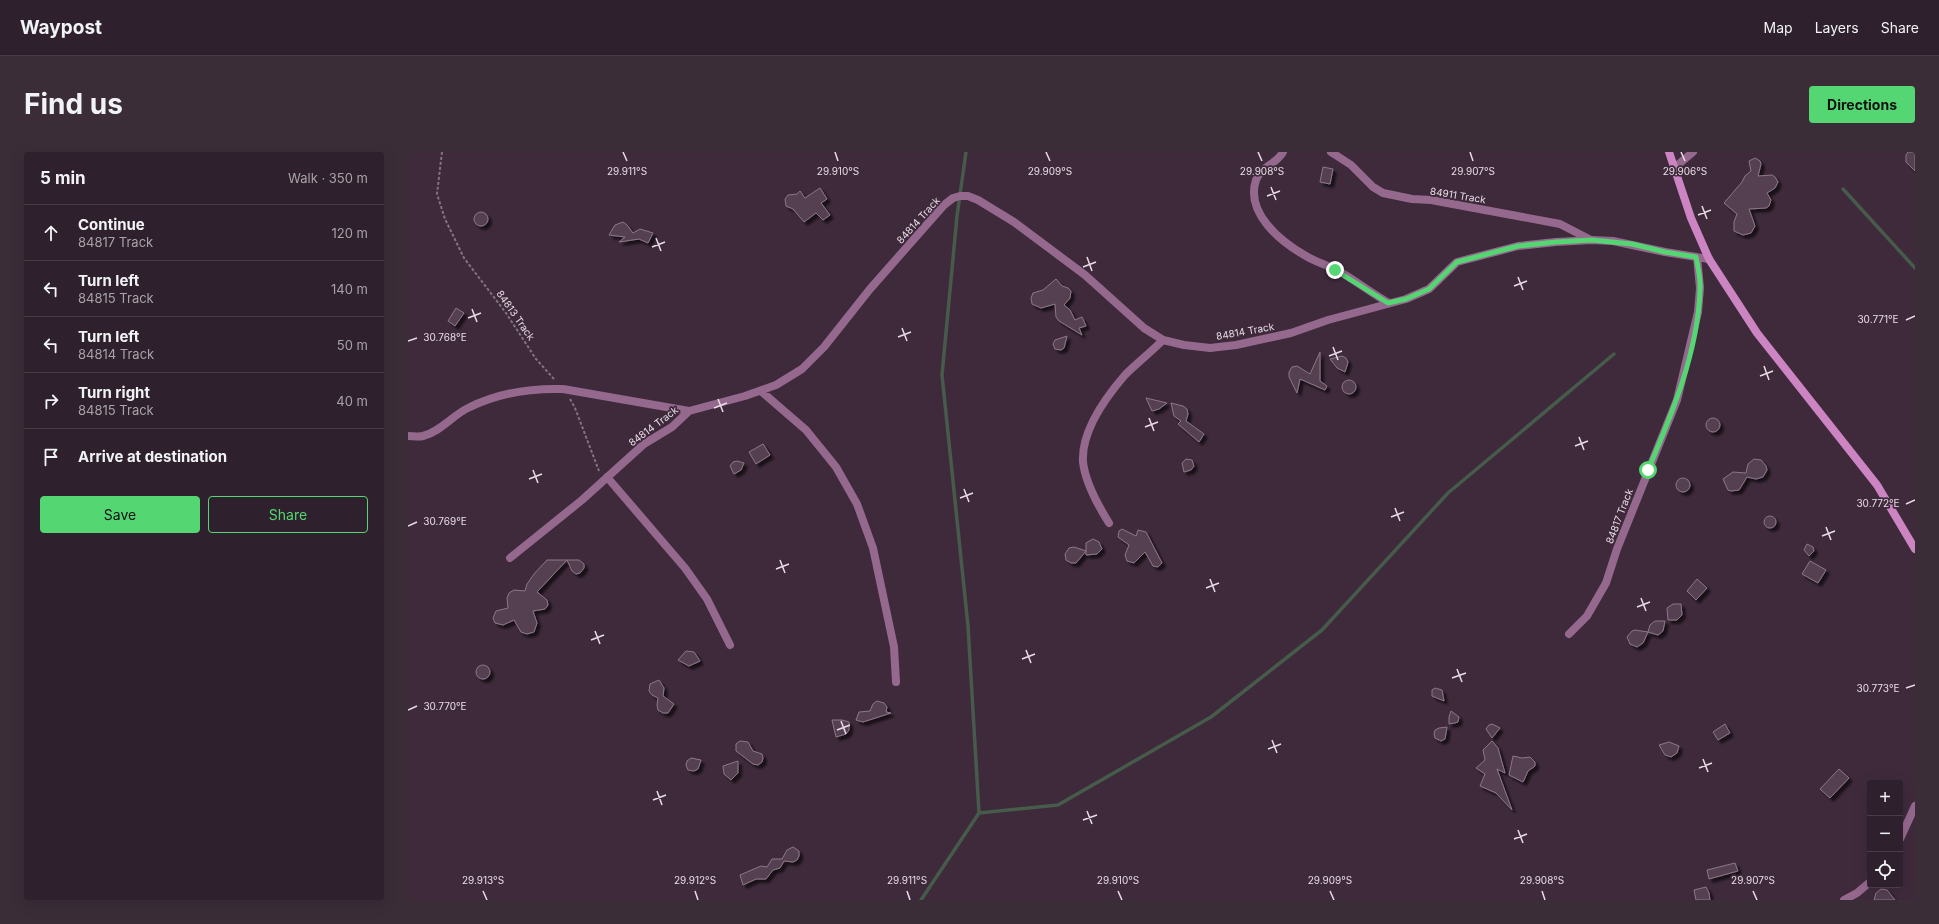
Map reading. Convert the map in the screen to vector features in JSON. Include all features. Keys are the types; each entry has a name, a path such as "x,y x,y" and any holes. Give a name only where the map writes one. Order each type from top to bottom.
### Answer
{"street":[{"path":"1283,152 1274,163 1260,172 1256,179 1254,190 1260,215 1268,228 1306,256 1335,270 1388,303"},
{"name":"84911 Track","path":"1331,152 1351,164 1373,186 1383,193 1412,199 1431,200 1560,224 1592,240"},
{"path":"1669,152 1691,218 1709,259 1757,333 1877,486 1915,549"},
{"path":"1674,168 1693,152"},
{"name":"84814 Track","path":"510,558 605,479 644,444 672,427 689,411 760,391 776,385 802,369 824,347 870,289 944,205 953,198 968,196 978,200 1014,222 1085,275 1144,328 1164,340 1184,345 1210,348 1236,345 1291,333 1328,320 1406,299 1429,289 1457,262 1518,246 1592,240"},
{"path":"1592,240 1632,244 1665,252 1709,259"},
{"name":"84817 Track","path":"1569,634 1587,616 1606,583 1617,549 1677,400 1698,312 1700,288 1696,257"},
{"path":"1110,523 1095,502 1083,462 1084,444 1090,428 1102,408 1126,375 1164,340"},
{"path":"408,436 424,436 465,409 483,401 514,392 543,388 563,389 689,411"},
{"path":"760,391 806,430 836,466 857,504 873,548 894,647 896,682"},
{"path":"605,479 685,568 707,599 730,645"},
{"path":"1903,832 1915,806"},
{"path":"1844,900 1857,893 1867,885"}],"path":[{"name":"84813 Track","path":"442,152 437,194 445,219 464,258 506,313 536,360 563,389 575,408 605,479"}],"building":[{"path":"1908,152 1915,152 1915,171 1906,162 1906,155"},
{"path":"1755,158 1760,161 1761,164 1758,176 1772,175 1778,182 1775,188 1767,193 1771,200 1769,206 1766,208 1749,209 1755,226 1751,233 1743,235 1734,231 1734,222 1737,214 1724,203 1742,182 1745,176 1751,171 1749,161"},
{"path":"1323,167 1333,169 1330,184 1320,182"},
{"path":"820,188 827,199 821,203 830,215 823,220 816,213 804,222 793,209 786,206 785,199 788,195 797,194 800,191 805,198"},
{"path":"478,212 484,212 488,216 488,222 484,226 478,226 474,222 474,216"},
{"path":"623,222 633,233 640,229 653,233 648,243 639,239 619,242 625,237 609,235 615,225"},
{"path":"1056,279 1062,286 1071,291 1070,298 1064,305 1070,310 1075,320 1082,317 1086,326 1079,328 1082,335 1059,321 1056,317 1055,304 1041,308 1032,304 1031,298 1033,293 1043,290"},
{"path":"456,308 464,313 455,326 448,321"},
{"path":"1067,336 1064,348 1061,350 1055,349 1053,344 1055,340"},
{"path":"1320,352 1320,381 1327,386 1325,390 1300,379 1297,393 1289,377 1289,372 1292,367 1297,366 1310,374"},
{"path":"1342,356 1346,358 1348,362 1345,372 1337,368 1330,359"},
{"path":"1349,380 1354,382 1356,387 1354,392 1349,394 1344,392 1342,387 1344,382"},
{"path":"1146,398 1167,403 1159,409 1152,411"},
{"path":"1171,403 1183,406 1187,409 1188,414 1186,421 1204,434 1199,442 1178,424 1181,421 1174,416"},
{"path":"1713,418 1718,420 1720,425 1718,430 1713,432 1708,430 1706,425 1708,420"},
{"path":"763,444 770,455 756,464 749,452"},
{"path":"1186,459 1192,460 1194,466 1191,470 1184,472 1182,463"},
{"path":"1754,459 1761,460 1766,466 1767,470 1763,477 1756,479 1747,477 1739,490 1728,490 1723,479 1733,472 1746,473 1748,464"},
{"path":"737,461 744,463 741,470 734,474 730,466 733,462"},
{"path":"1683,478 1688,480 1690,485 1688,490 1683,492 1678,490 1676,485 1678,480"},
{"path":"1768,516 1772,516 1776,522 1772,528 1768,528 1764,524 1764,520"},
{"path":"1122,529 1136,536 1138,530 1146,532 1162,563 1158,567 1153,566 1145,552 1134,563 1127,561 1125,555 1129,545 1118,537 1119,531"},
{"path":"1093,539 1099,542 1102,549 1097,554 1086,555 1086,543"},
{"path":"1807,544 1813,547 1814,551 1809,556 1804,550"},
{"path":"1074,547 1086,551 1076,563 1071,563 1066,560 1065,554 1069,548"},
{"path":"547,560 567,560 537,592 547,600 548,605 545,609 533,611 537,623 534,632 527,634 521,632 514,620 503,625 495,623 493,618 496,611 508,608 507,598 509,593 514,590 525,591 527,584 534,574"},
{"path":"567,560 579,560 584,564 584,568 580,573 576,574 572,571"},
{"path":"1810,561 1826,570 1818,583 1802,574"},
{"path":"1697,579 1707,588 1696,600 1687,591"},
{"path":"1673,604 1681,604 1682,615 1677,620 1668,620 1667,608"},
{"path":"1655,621 1665,621 1663,631 1658,635 1648,632 1650,625"},
{"path":"1632,631 1648,632 1643,643 1637,647 1630,644 1627,637"},
{"path":"686,651 694,652 700,661 689,666 678,660"},
{"path":"480,665 486,665 490,669 490,675 486,679 480,679 476,675 476,669"},
{"path":"659,680 664,688 663,696 674,704 668,713 663,713 658,710 658,698 652,695 649,691 650,684"},
{"path":"1435,688 1442,690 1444,701 1432,696 1432,690"},
{"path":"877,701 884,703 887,707 886,712 891,713 863,722 856,720 859,712 870,711 873,704"},
{"path":"1451,711 1459,717 1458,722 1449,724 1449,717"},
{"path":"832,720 849,722 849,730 846,734 836,737"},
{"path":"1492,724 1500,728 1492,738 1486,729"},
{"path":"1725,724 1730,733 1718,740 1713,732"},
{"path":"1447,727 1445,739 1441,741 1435,738 1435,730"},
{"path":"740,741 748,742 753,751 762,754 762,762 758,765 753,764 736,751 736,744"},
{"path":"1492,741 1498,748 1505,773 1497,769 1512,810 1496,793 1480,786 1485,774 1476,768 1485,760 1483,750"},
{"path":"1669,742 1679,746 1677,753 1671,757 1665,755 1659,745"},
{"path":"1513,756 1522,758 1530,757 1535,762 1535,766 1528,771 1523,782 1509,775"},
{"path":"691,758 701,760 698,769 694,771 688,770 686,765 687,761"},
{"path":"738,761 738,773 731,780 724,774 723,766"},
{"path":"1839,769 1849,778 1830,798 1820,789"},
{"path":"793,847 799,851 797,860 793,862 784,861 780,868 773,870 766,879 756,879 743,885 740,875 761,866 767,867 772,859 782,859 787,850"},
{"path":"1735,863 1738,871 1709,879 1707,870"},
{"path":"1706,887 1710,900 1696,900 1694,890"},
{"path":"1881,889 1887,890 1895,900 1874,900 1876,893"}],"waterway":[{"path":"921,900 979,813 968,626 942,375 957,216 966,152"},
{"path":"1843,189 1915,268"},
{"path":"979,813 1058,805 1211,717 1322,630 1448,493 1614,354"}],"route":[{"path":"1335,270 1362,285 1388,303 1406,299 1429,289 1457,262 1475,259 1518,246 1592,240 1632,244 1665,252 1696,257 1700,288 1698,312 1691,346 1677,400 1648,470"}]}
